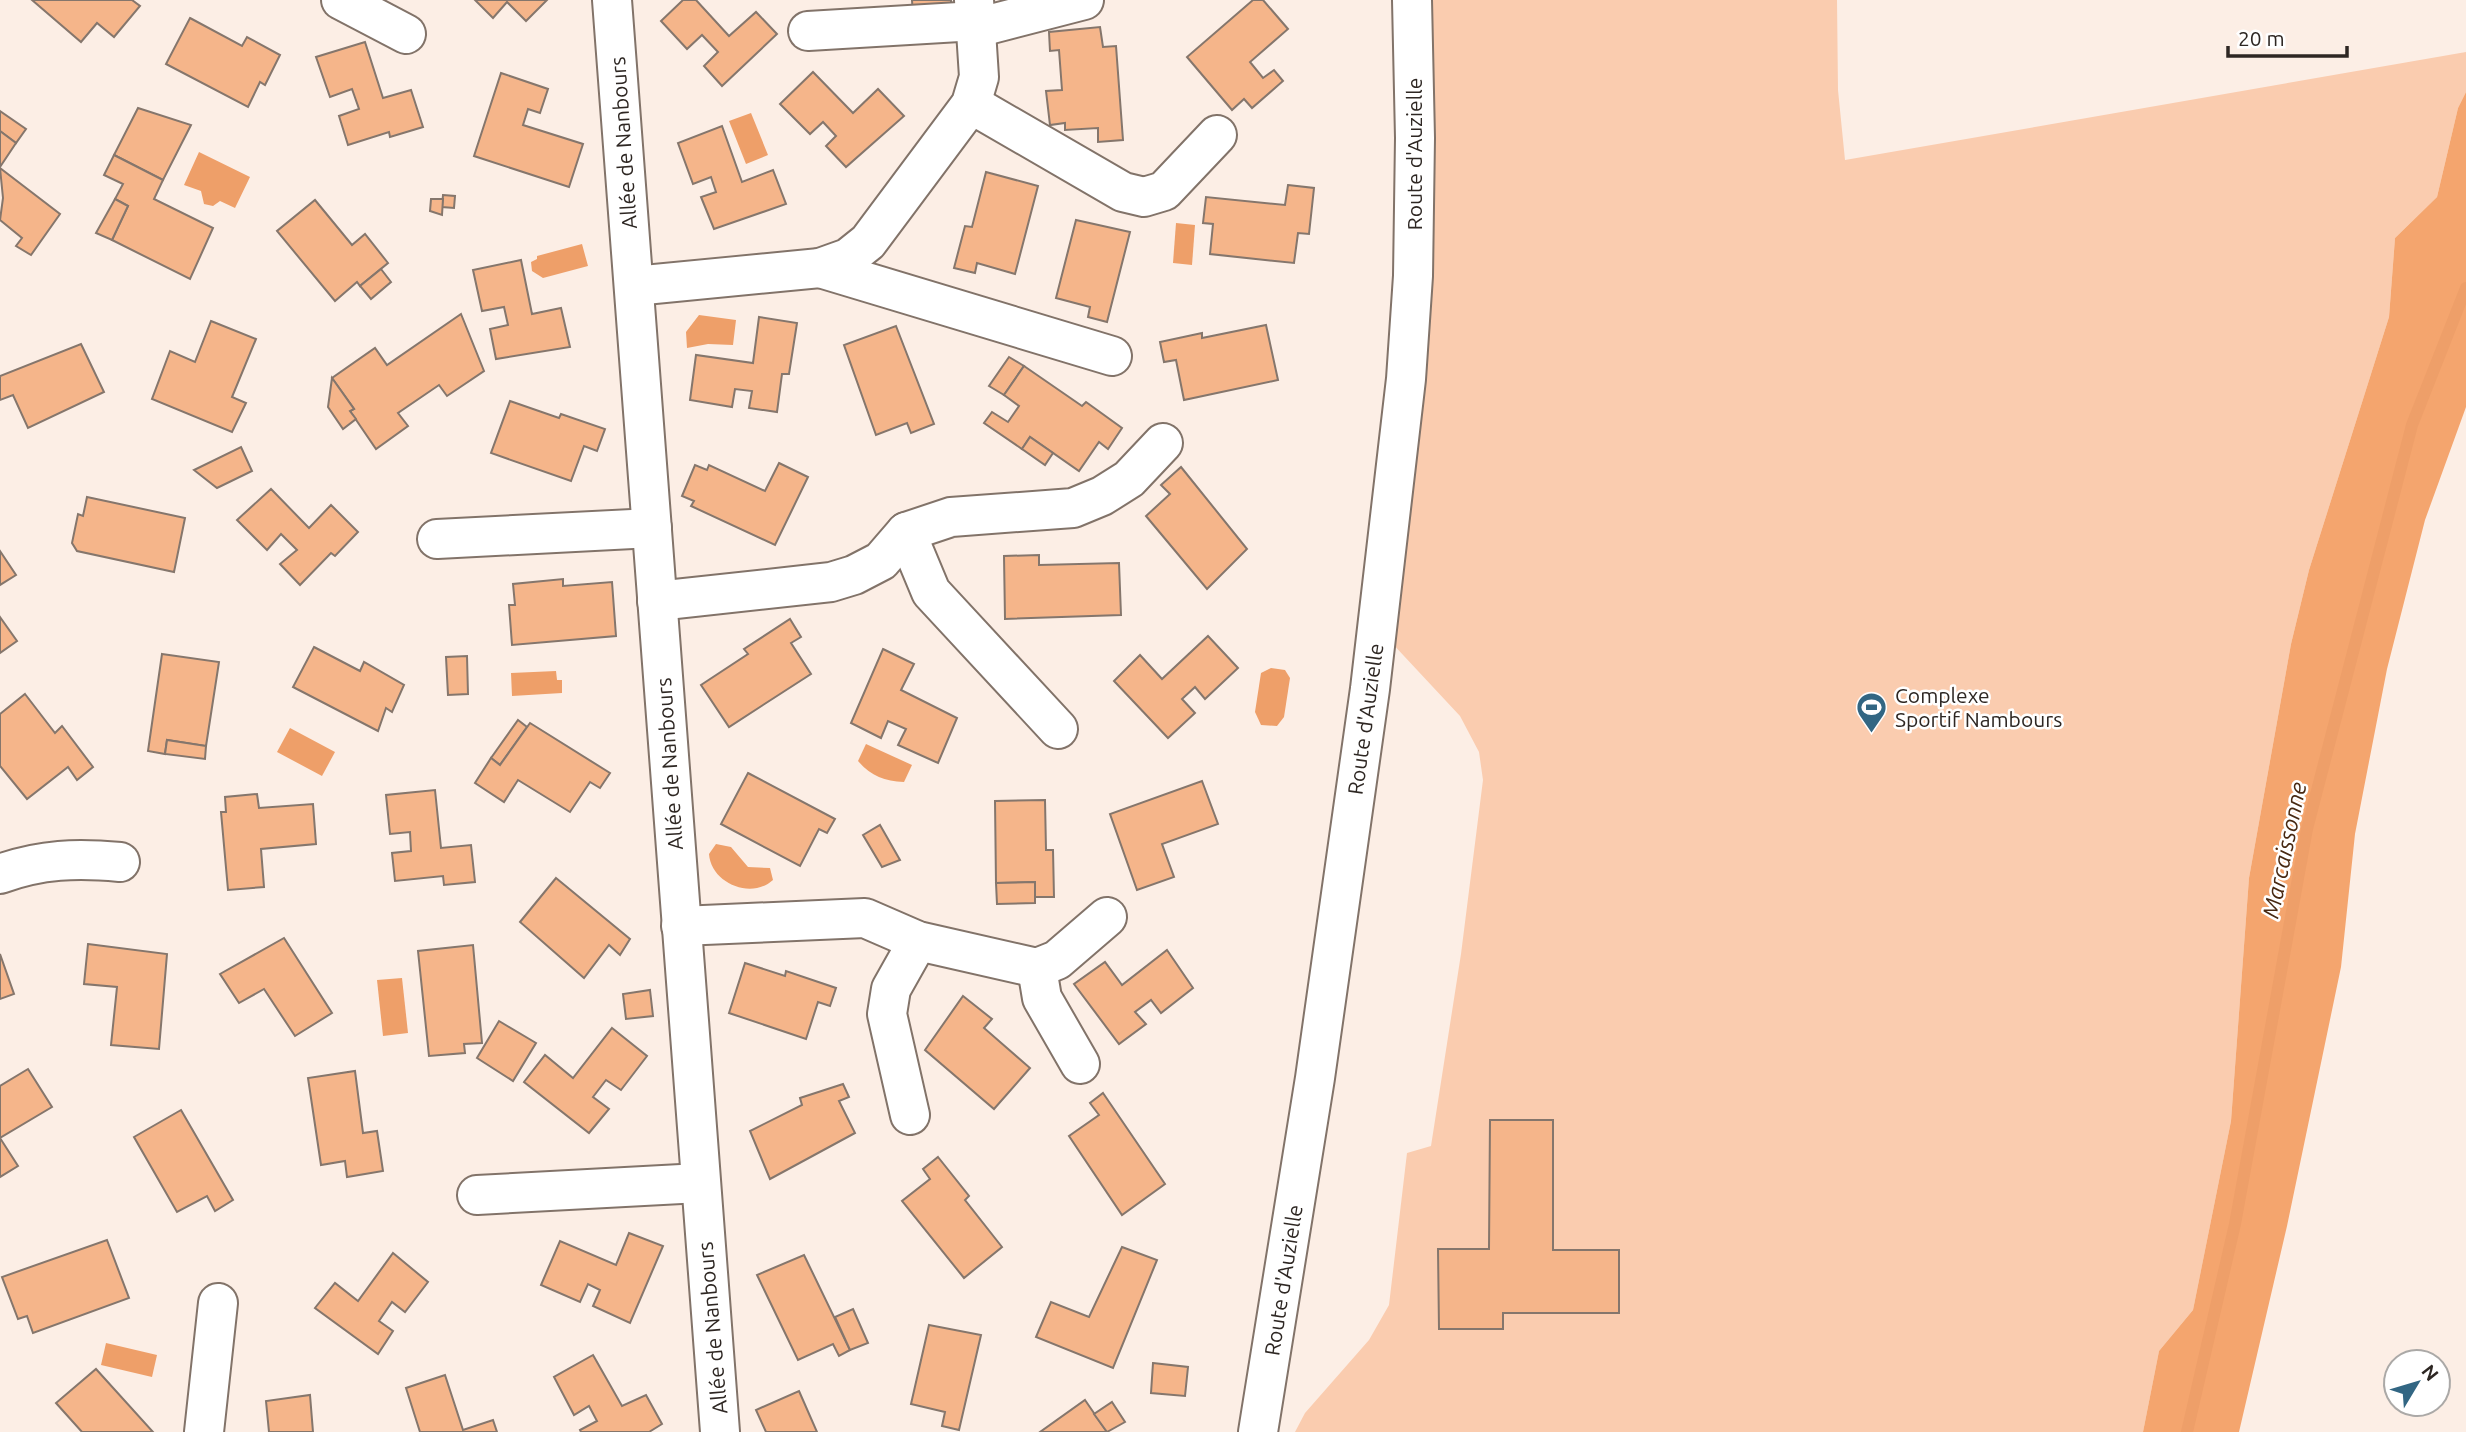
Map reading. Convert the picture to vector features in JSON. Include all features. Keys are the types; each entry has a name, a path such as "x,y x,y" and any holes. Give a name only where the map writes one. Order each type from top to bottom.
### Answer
{"street":[{"path":"341,0 406,34"},
{"name":"Allée de Nanbours","path":"612,0 720,1432"},
{"path":"808,31 975,17 1084,0"},
{"name":"Route d'Auzielle","path":"1258,1432 1315,1078 1368,702 1404,393 1413,262 1415,138 1412,0"},
{"path":"634,286 820,268 848,258 868,242 971,104 979,77 975,17"},
{"path":"971,104 1123,192 1144,197 1164,191 1217,135"},
{"path":"820,268 1112,356"},
{"path":"657,601 831,582 854,575 881,561 906,533 951,517 1073,508 1102,496 1129,479 1163,443"},
{"path":"437,539 652,528"},
{"path":"906,533 931,592 1058,729"},
{"path":"0,874 32,863 76,858 120,862"},
{"path":"681,926 866,918 918,941 1037,968 1057,960 1107,917"},
{"path":"910,1115 887,1014 891,989 918,941"},
{"path":"1037,968 1042,998 1080,1064"},
{"path":"477,1195 700,1183"},
{"path":"204,1432 218,1303"}],"shaded area":[{"name":"Complexe Sportif Nambours","path":"1429,0 1837,0 1838,90 1845,160 2466,52 2466,92 2458,108 2437,197 2395,238 2389,317 2309,570 2291,644 2249,878 2231,1121 2193,1310 2159,1351 2143,1432 1295,1432 1305,1413 1369,1340 1389,1305 1407,1153 1431,1146 1461,954 1483,780 1479,752 1460,716 1390,641 1434,269"},
{"path":"2466,92 2466,407 2425,520 2387,669 2355,834 2341,967 2287,1226 2239,1432 2143,1432 2159,1351 2193,1310 2231,1121 2249,878 2291,644 2309,570 2389,317 2395,238 2437,197 2458,108"},
{"path":"751,113 768,155 746,164 729,121"},
{"path":"199,152 250,177 235,208 220,201 213,206 204,204 201,191 184,185"},
{"path":"1176,223 1195,225 1192,265 1173,263"},
{"path":"582,244 588,266 543,278 532,271 531,262 537,259 537,256"},
{"path":"699,315 736,320 733,345 708,344 687,348 686,332"},
{"path":"1271,668 1285,670 1290,678 1284,717 1277,726 1261,725 1255,712 1261,673"},
{"path":"556,671 557,680 562,680 562,693 512,696 511,673"},
{"path":"290,728 335,752 322,776 277,752"},
{"path":"866,744 912,765 904,782 878,777 858,761"},
{"path":"716,844 731,847 748,867 770,868 773,880 764,886 744,888 724,880 711,864 709,854"},
{"path":"402,978 408,1033 383,1036 377,980"},
{"path":"106,1343 157,1355 152,1377 101,1365"}],"building":[{"path":"32,0 132,0 140,6 114,37 97,23 81,42"},
{"path":"475,0 547,0 526,21 507,2 493,18"},
{"path":"683,0 696,0 729,36 756,12 777,34 722,86 704,66 718,52 702,35 687,49 661,21"},
{"path":"912,0 951,0 951,15 913,17"},
{"path":"1253,0 1263,0 1288,29 1250,62 1263,78 1274,70 1283,81 1252,108 1244,99 1232,110 1187,57"},
{"path":"190,18 242,46 247,37 280,55 265,85 260,82 248,107 166,64"},
{"path":"1100,27 1103,47 1116,46 1123,140 1098,142 1098,128 1065,130 1065,123 1050,125 1046,91 1062,90 1059,50 1050,51 1049,32"},
{"path":"365,42 383,98 411,90 423,127 390,137 389,132 348,145 339,116 359,109 352,89 330,97 316,57"},
{"path":"813,72 853,113 878,89 904,116 846,167 826,146 836,136 823,122 810,134 780,104"},
{"path":"501,73 548,89 540,113 528,109 523,125 583,144 569,187 474,156"},
{"path":"138,108 191,125 163,180 114,155"},
{"path":"0,111 26,129 16,143 0,131"},
{"path":"722,126 742,182 773,170 786,204 714,229 701,197 716,192 711,177 693,184 678,143"},
{"path":"0,131 16,143 0,167"},
{"path":"114,155 163,180 154,199 213,228 190,279 112,240 128,206 115,199 123,184 104,175"},
{"path":"0,168 60,214 31,255 16,246 22,238 0,220 3,198"},
{"path":"986,172 1038,186 1015,274 977,263 975,273 954,268 965,226 972,227"},
{"path":"1288,185 1314,188 1309,234 1298,233 1294,263 1210,254 1213,224 1203,223 1206,197 1285,205"},
{"path":"443,195 455,196 454,208 442,207"},
{"path":"115,199 128,206 112,240 96,233"},
{"path":"431,199 443,199 442,215 430,211"},
{"path":"315,200 352,245 365,234 388,263 360,286 357,282 335,301 277,231"},
{"path":"1076,220 1130,232 1107,322 1088,317 1090,307 1056,298"},
{"path":"521,260 532,314 561,308 570,347 496,359 490,329 508,325 504,307 482,311 473,270"},
{"path":"381,269 391,282 371,299 360,286"},
{"path":"461,314 484,371 447,396 439,385 398,413 408,426 376,449 350,411 354,409 332,378 375,348 387,365"},
{"path":"759,317 797,323 789,374 782,374 777,412 749,408 752,391 735,389 732,407 690,400 696,355 753,363"},
{"path":"211,321 256,339 232,397 246,403 232,432 152,399 170,351 195,362"},
{"path":"1266,325 1278,380 1184,400 1176,360 1164,362 1160,342 1202,333 1202,338"},
{"path":"896,326 934,424 911,433 907,423 876,435 844,345"},
{"path":"81,344 104,392 28,428 13,395 0,400 0,376"},
{"path":"1009,357 1024,366 1004,395 989,386"},
{"path":"1024,366 1082,406 1086,402 1122,428 1108,449 1099,442 1079,471 1030,437 1022,449 984,423 992,412 1008,422 1019,406 1004,395"},
{"path":"332,378 354,409 350,411 356,419 343,429 328,407"},
{"path":"510,401 559,418 561,414 605,429 597,451 584,446 571,481 491,453"},
{"path":"1030,437 1053,453 1045,465 1022,449"},
{"path":"241,447 252,471 217,488 194,470"},
{"path":"779,463 808,477 775,545 691,506 694,501 682,496 695,465 707,470 709,465 765,491"},
{"path":"1181,467 1247,549 1207,589 1146,516 1170,494 1161,485"},
{"path":"271,489 309,528 331,505 358,532 335,556 331,553 300,585 280,564 297,550 281,534 267,550 237,520"},
{"path":"87,497 185,518 174,572 77,551 72,543 78,514 83,516"},
{"path":"0,551 16,575 0,585"},
{"path":"1039,555 1039,565 1119,563 1121,615 1005,619 1004,556"},
{"path":"563,579 563,586 612,582 616,636 512,645 509,605 515,605 513,584"},
{"path":"0,617 17,641 0,653"},
{"path":"790,619 801,637 791,643 811,674 729,727 701,685 748,654 744,649"},
{"path":"1208,636 1238,668 1205,699 1195,687 1182,699 1195,713 1168,738 1114,681 1140,655 1162,679"},
{"path":"314,647 360,671 364,662 404,685 392,712 386,708 378,731 293,687"},
{"path":"883,649 914,664 901,690 957,718 938,763 898,745 906,729 888,721 881,738 851,723"},
{"path":"162,654 219,662 206,746 167,740 165,754 148,751"},
{"path":"467,656 468,694 448,695 446,657"},
{"path":"25,694 55,733 62,726 93,767 77,780 68,767 27,799 0,766 0,714"},
{"path":"518,720 527,727 500,765 491,758"},
{"path":"530,723 610,773 600,788 590,782 570,812 518,780 504,802 475,783 491,758 500,765"},
{"path":"167,740 206,746 205,759 165,754"},
{"path":"748,773 835,819 827,833 819,829 800,866 721,824"},
{"path":"1202,781 1218,824 1162,844 1174,877 1137,890 1110,814"},
{"path":"435,790 441,848 471,845 475,882 444,885 443,876 395,881 392,853 411,851 410,832 390,834 386,795"},
{"path":"257,794 259,808 313,804 316,844 261,849 264,887 228,890 221,812 226,812 225,797"},
{"path":"1045,800 1046,850 1053,850 1054,897 1035,897 1035,882 996,883 995,801"},
{"path":"880,825 900,860 882,867 863,835"},
{"path":"556,878 630,939 620,955 609,945 584,978 520,922"},
{"path":"1035,882 1035,903 997,904 996,883"},
{"path":"284,938 332,1013 295,1036 264,989 239,1003 220,974"},
{"path":"88,944 167,954 159,1049 111,1045 117,987 84,984"},
{"path":"473,945 482,1043 464,1044 465,1053 429,1056 418,951"},
{"path":"1167,950 1193,988 1161,1013 1151,1000 1135,1012 1146,1024 1119,1044 1074,984 1105,962 1122,985"},
{"path":"0,954 14,994 0,999"},
{"path":"745,963 785,976 786,971 836,988 830,1006 818,1002 806,1039 729,1013"},
{"path":"650,990 653,1016 626,1019 623,994"},
{"path":"963,996 992,1019 984,1028 1030,1068 994,1109 925,1050"},
{"path":"499,1021 536,1043 513,1081 477,1058"},
{"path":"612,1028 647,1056 621,1090 606,1080 593,1097 609,1109 589,1133 524,1082 545,1055 573,1078"},
{"path":"28,1069 52,1107 0,1138 0,1086"},
{"path":"355,1071 363,1133 377,1131 383,1171 347,1177 345,1161 321,1165 308,1078"},
{"path":"843,1084 849,1097 839,1101 855,1133 770,1179 750,1131 802,1105 800,1098"},
{"path":"1103,1093 1165,1184 1122,1215 1069,1136 1099,1115 1090,1103"},
{"path":"181,1110 233,1200 215,1211 207,1196 177,1212 134,1137"},
{"path":"1490,1120 1553,1120 1553,1250 1619,1250 1619,1313 1503,1313 1503,1329 1439,1329 1438,1249 1489,1249"},
{"path":"0,1138 18,1166 0,1177"},
{"path":"938,1157 969,1196 965,1200 1002,1247 964,1278 902,1201 930,1179 923,1169"},
{"path":"629,1233 663,1246 630,1323 593,1306 600,1290 588,1284 580,1302 541,1285 560,1241 616,1265"},
{"path":"107,1240 129,1298 33,1333 27,1316 18,1319 2,1277"},
{"path":"1122,1247 1157,1260 1113,1368 1036,1337 1051,1302 1089,1317"},
{"path":"393,1253 428,1282 405,1312 392,1302 379,1321 393,1331 378,1354 315,1308 335,1283 358,1301"},
{"path":"804,1255 850,1350 839,1356 833,1344 798,1360 757,1275"},
{"path":"853,1309 868,1343 850,1350 835,1317"},
{"path":"929,1325 981,1335 959,1430 942,1426 945,1412 911,1404"},
{"path":"593,1355 622,1406 646,1395 662,1424 649,1432 581,1432 580,1430 597,1421 589,1406 574,1415 554,1377"},
{"path":"1153,1363 1188,1367 1185,1396 1151,1393"},
{"path":"96,1369 153,1432 82,1432 56,1403"},
{"path":"445,1375 463,1430 493,1420 497,1432 420,1432 406,1388"},
{"path":"799,1391 817,1432 766,1432 756,1410"},
{"path":"310,1395 313,1432 269,1432 266,1401"},
{"path":"1085,1400 1107,1432 1040,1432"},
{"path":"1112,1402 1125,1422 1107,1432 1094,1414"}],"waterway":[{"name":"Marcaissonne","path":"2187,1432 2235,1224 2307,829 2412,425 2466,288"}],"place":[{"name":"Complexe Sportif Nambours","path":"1872,734"}]}
